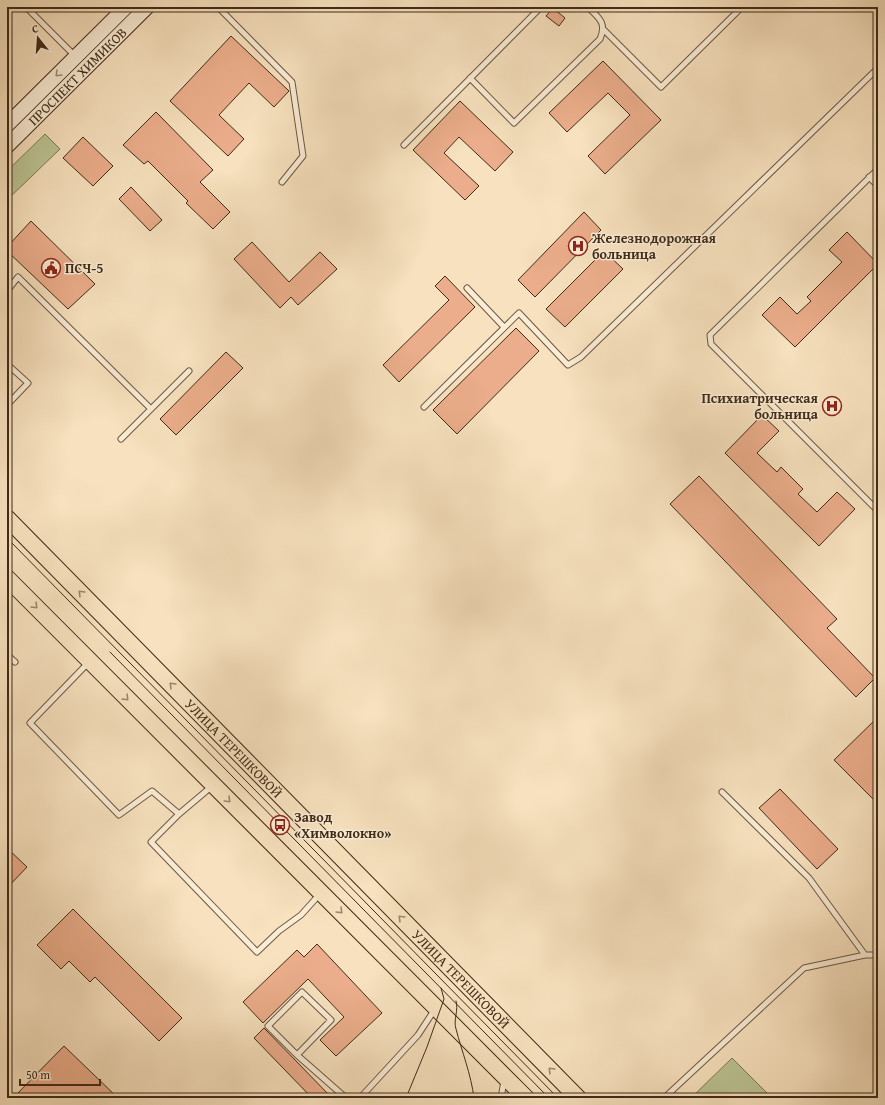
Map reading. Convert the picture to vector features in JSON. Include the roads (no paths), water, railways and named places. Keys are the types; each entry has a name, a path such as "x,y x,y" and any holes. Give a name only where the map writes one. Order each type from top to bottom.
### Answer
{"main road":[{"name":"ПРОСПЕКТ ХИМИКОВ","path":"7,125 126,7"},
{"name":"ПРОСПЕКТ ХИМИКОВ","path":"7,146 148,7"},
{"name":"УЛИЦА ТЕРЕШКОВОЙ","path":"7,518 578,1098"},
{"path":"7,578 526,1098"}],"lane":[{"path":"26,7 76,56"},
{"path":"218,7 292,82 303,156 282,182"},
{"path":"404,145 541,7"},
{"path":"588,7 602,21 604,30 661,87 742,7"},
{"path":"470,78 514,123 600,39 604,30"},
{"path":"102,31 113,41"},
{"path":"424,407 519,313 568,365 581,357 878,68"},
{"path":"877,507 711,344 710,335 878,169"},
{"path":"870,177 878,186"},
{"path":"7,291 18,277 151,409"},
{"path":"468,288 504,328"},
{"path":"7,364 28,384 7,406"},
{"path":"121,439 189,371"},
{"path":"7,655 15,662"},
{"path":"90,661 30,722 119,815 152,791 179,814"},
{"path":"213,785 179,814 151,842 257,952 279,931 301,915 321,892"},
{"path":"722,792 809,878 865,955"},
{"path":"664,1098 804,968 865,955 878,955"},
{"path":"297,1055 331,1020 302,992 268,1026 297,1055 346,1098"},
{"path":"360,1098 418,1035 436,1008"},
{"path":"501,1098 504,1076"}],"tram line":[{"path":"7,538 558,1098"},
{"path":"110,652 549,1098"},
{"path":"406,1098 427,1047 444,999 441,988"},
{"path":"456,1001 457,1008 455,1026 469,1072 474,1098"}],"place":[{"name":"Железнодорожная больница","path":"578,246"},
{"name":"ПСЧ-5","path":"51,268"},
{"name":"Психиатрическая больница","path":"832,406"},
{"name":"Завод «Химволокно»","path":"280,825"}]}
